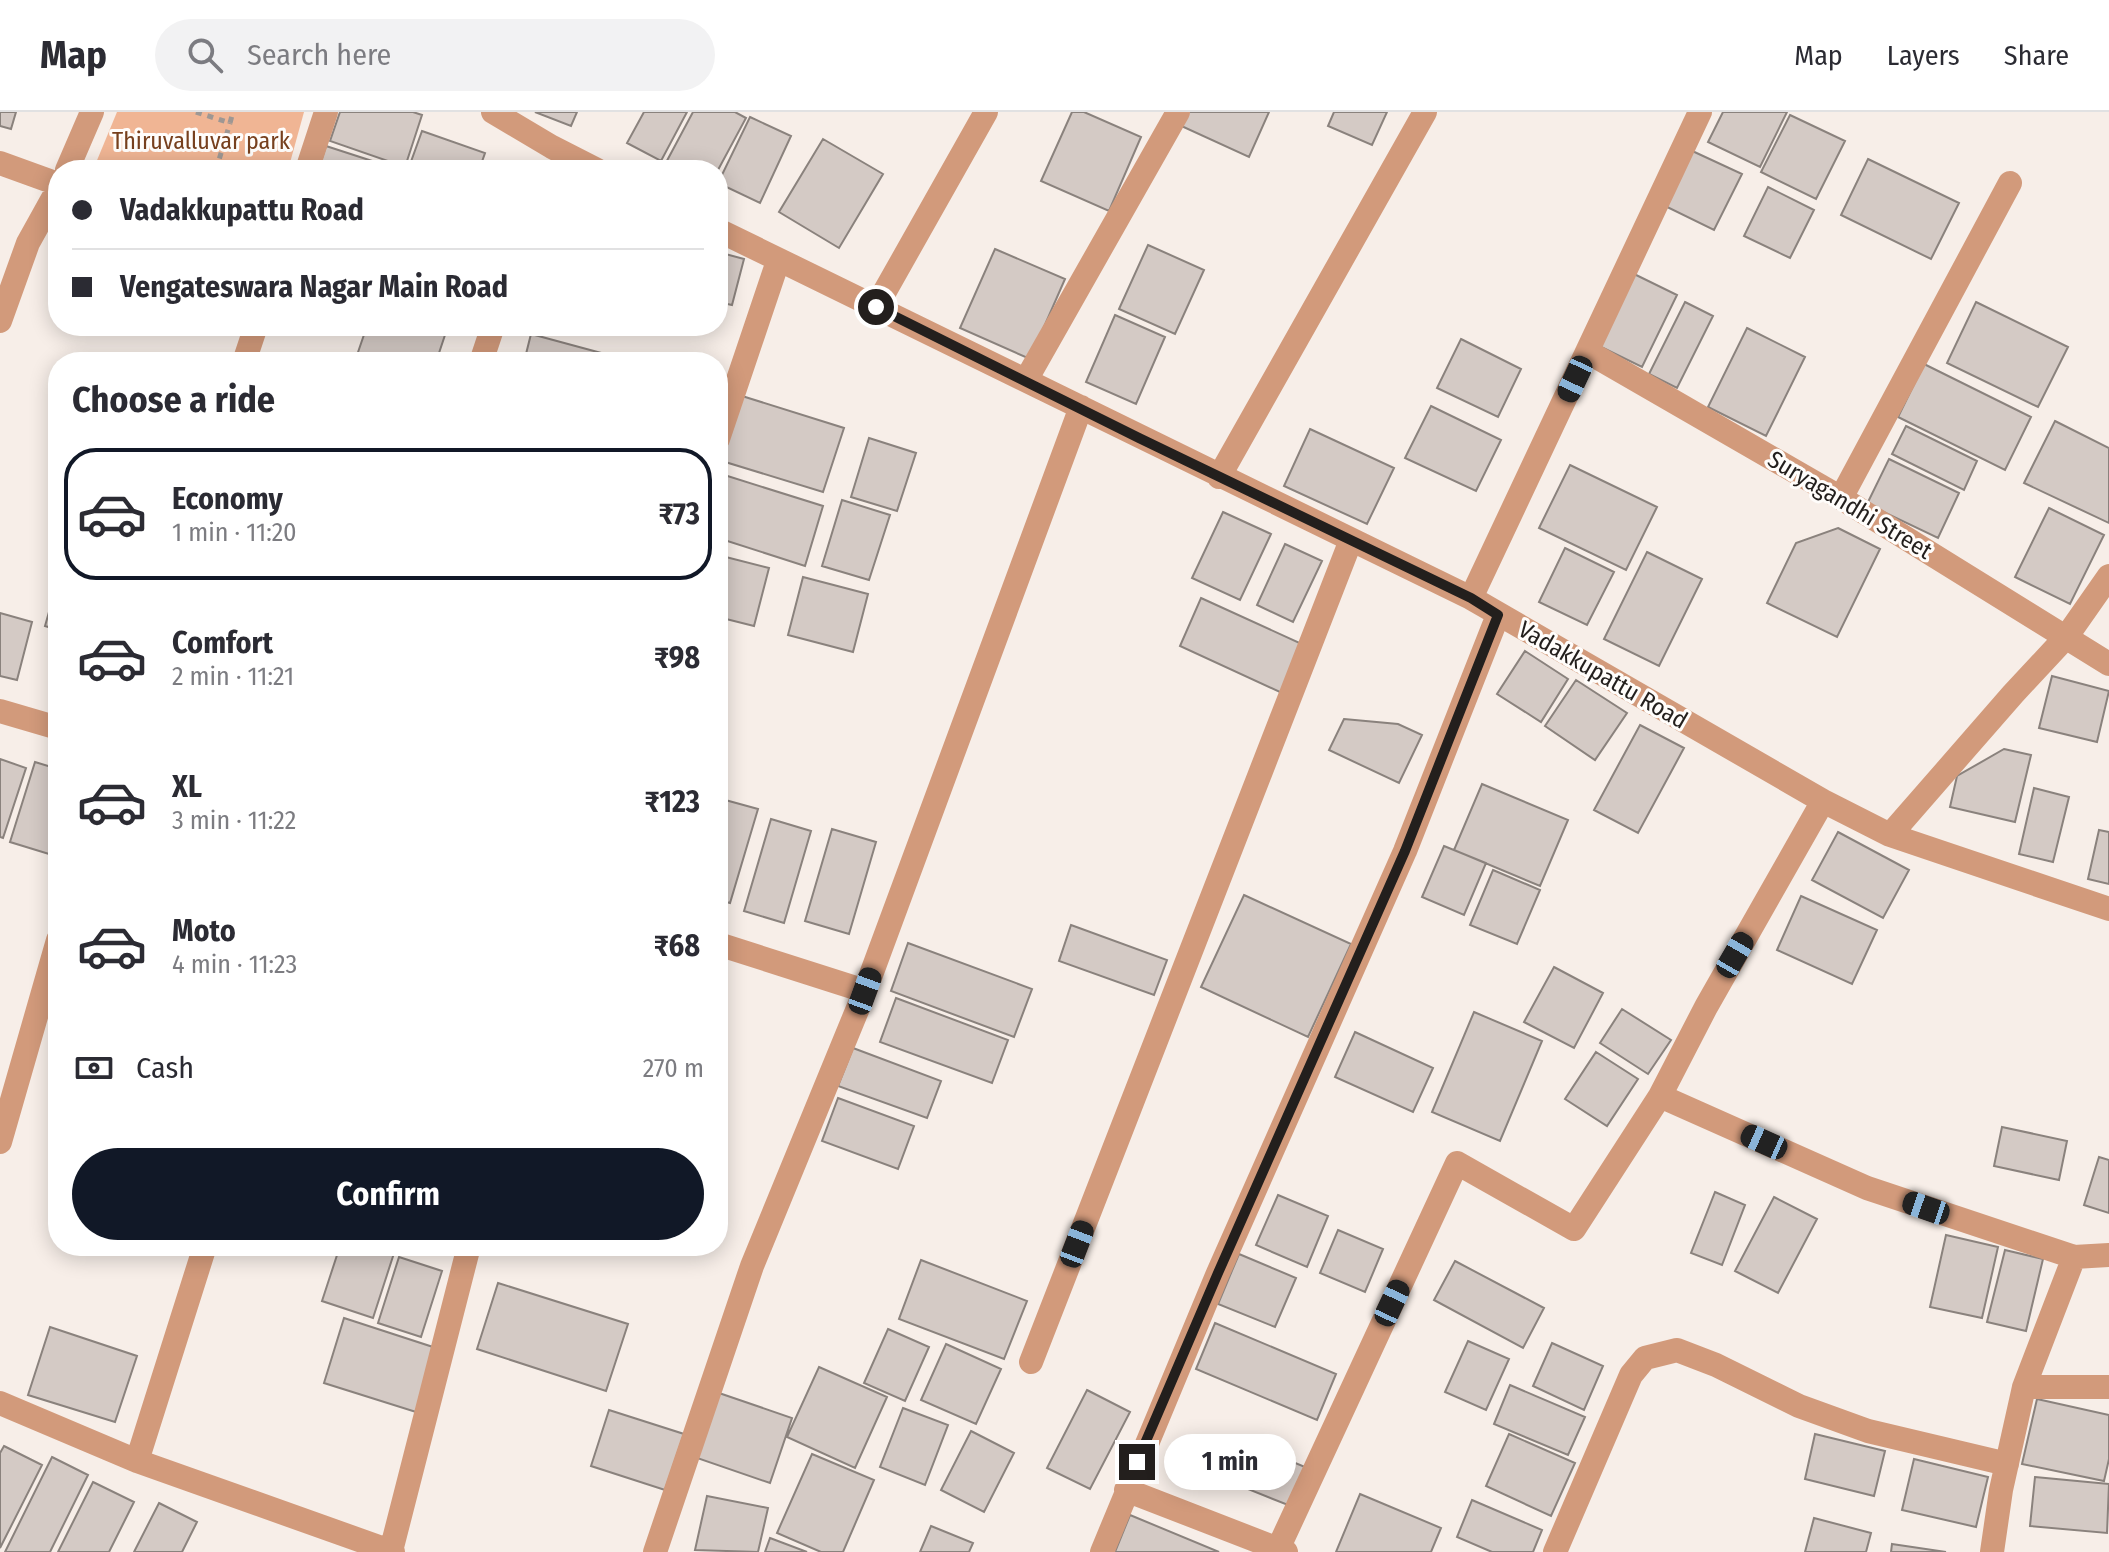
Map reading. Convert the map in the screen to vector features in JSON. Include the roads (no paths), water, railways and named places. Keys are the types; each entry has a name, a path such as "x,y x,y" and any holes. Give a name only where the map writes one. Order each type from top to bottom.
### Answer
{"street":[{"path":"71,160 92,112"},
{"path":"310,160 326,112"},
{"path":"493,112 548,159"},
{"path":"876,307 986,112"},
{"path":"1026,380 1178,112"},
{"path":"1219,477 1425,112"},
{"path":"1471,598 1700,112"},
{"path":"0,163 48,183"},
{"path":"1841,498 2010,183"},
{"path":"0,321 28,243 48,206"},
{"name":"Vadakkupattu Road","path":"728,235 1471,598 1823,801 1890,835 2109,909"},
{"path":"728,409 778,261"},
{"name":"Suryagandhi Street","path":"1588,352 1841,498 2109,664"},
{"path":"655,1552 752,1266 865,991 1081,407"},
{"path":"1031,1362 1351,540"},
{"path":"1890,835 2067,636 2109,576"},
{"path":"1102,1552 1218,1273 1405,851 1498,615"},
{"path":"0,711 48,725"},
{"path":"1126,1490 1282,1550 1457,1163 1574,1229 1660,1096 1706,1007 1823,801"},
{"path":"728,947 865,991"},
{"path":"0,1142 48,975"},
{"path":"1660,1096 1867,1188 2074,1257 2109,1255"},
{"path":"137,1461 202,1256"},
{"path":"0,1403 137,1461 392,1552 462,1256"},
{"path":"1992,1552 2024,1387 2074,1257"},
{"path":"1555,1552 1631,1375 1645,1358 1677,1350 1716,1365 1799,1406 1868,1431 2007,1464"},
{"path":"2024,1387 2109,1387"}],"park label":[{"name":"Thiruvalluvar park","path":"201,141"}]}
